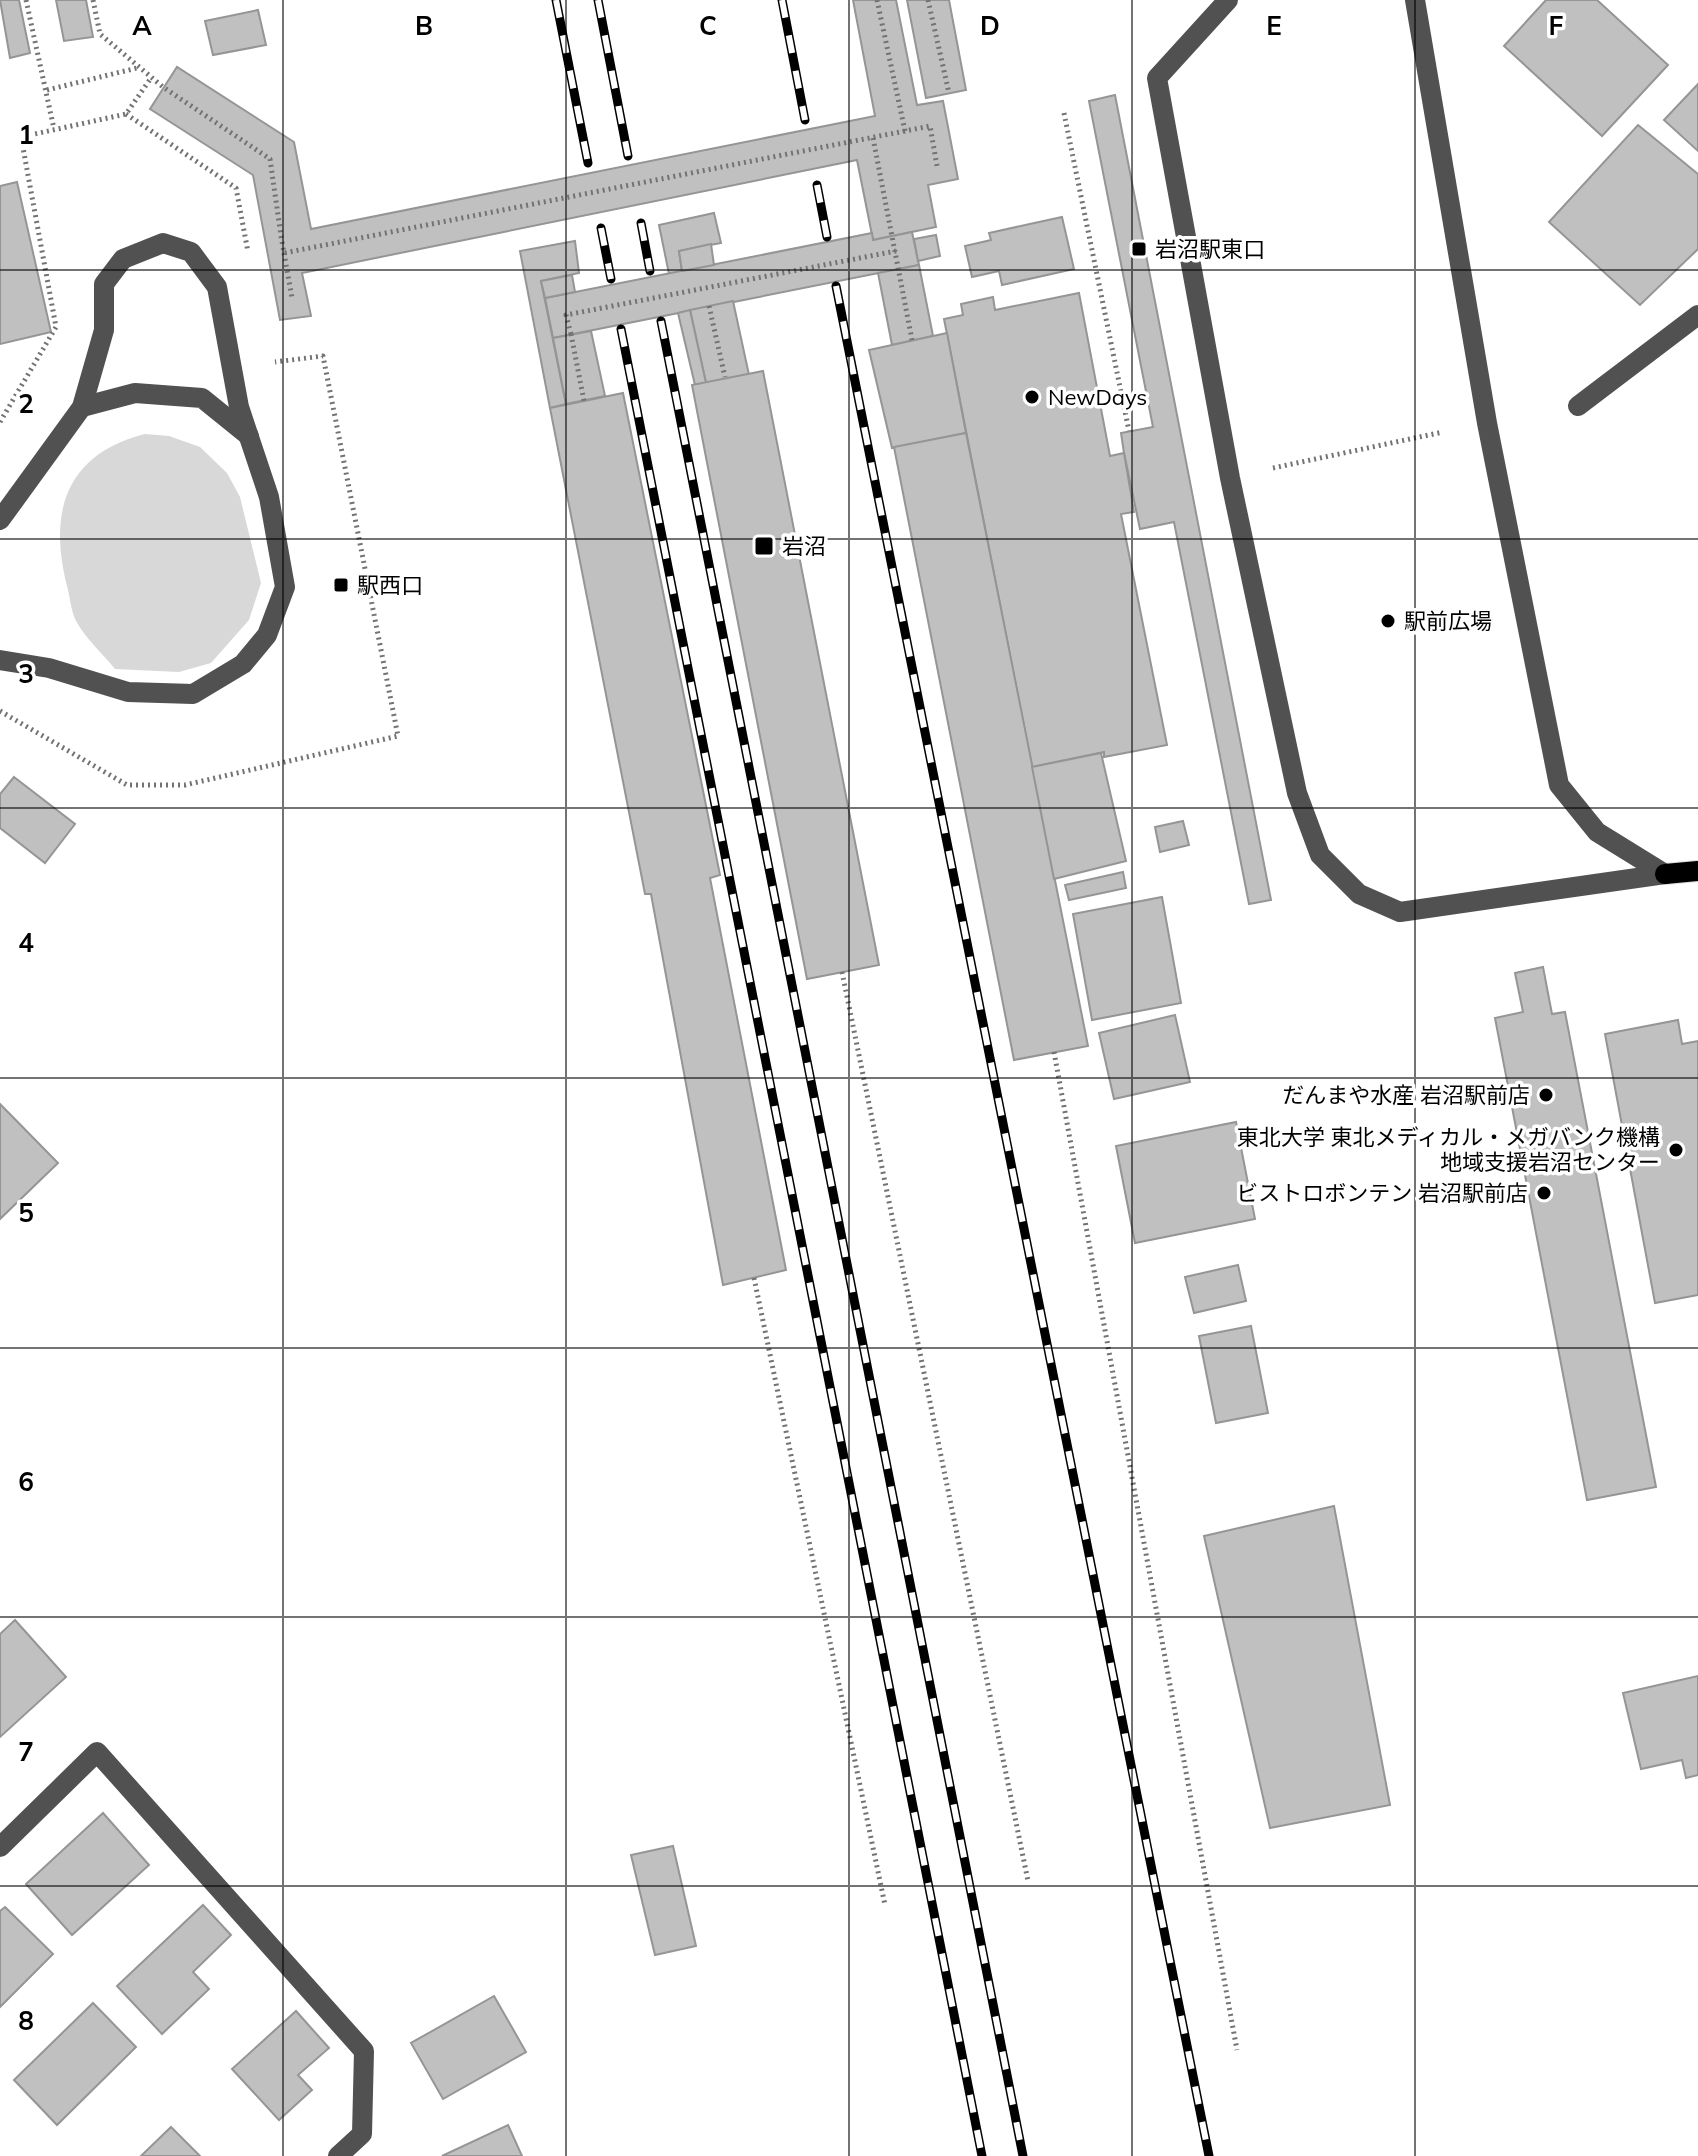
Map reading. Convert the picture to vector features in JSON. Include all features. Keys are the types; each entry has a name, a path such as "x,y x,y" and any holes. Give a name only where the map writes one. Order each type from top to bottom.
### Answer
{"main road":[{"path":"1665,874 1698,871"}],"street":[{"path":"1228,0 1157,78 1230,478 1297,793 1320,855 1359,894 1400,912 1665,874"},
{"path":"1415,0 1487,423 1559,785 1597,832 1665,874"},
{"path":"0,520 82,407 104,330 104,284 123,259 163,243 191,252 217,287 239,407 269,497 285,587 267,635 243,664 193,694 128,692 49,668 0,660"},
{"path":"1578,406 1698,315"},
{"path":"82,407 135,393 202,398 249,436"},
{"path":"0,1847 97,1752 364,2051 362,2134 338,2156"}],"path":[{"path":"26,0 54,129"},
{"path":"93,0 100,34 151,78 270,159 292,298"},
{"path":"877,0 905,131"},
{"path":"928,0 949,93"},
{"path":"47,90 138,68"},
{"path":"0,422 56,327 21,137 126,114 151,78"},
{"path":"1064,113 1129,431"},
{"path":"284,253 930,126 937,166"},
{"path":"873,138 912,340"},
{"path":"584,401 566,315 896,251"},
{"path":"709,306 725,377"},
{"path":"1230,478 1487,423"},
{"path":"842,972 1028,1881"},
{"path":"1054,1052 1237,2050"},
{"path":"754,1278 885,1905"}],"shaded area":[{"path":"145,434 169,436 200,447 227,473 240,497 261,583 249,620 211,663 179,672 115,669 76,621 62,559 62,510 69,489 81,471 97,456 118,443"}],"building":[{"path":"0,0 19,0 30,53 10,58"},
{"path":"56,0 86,0 93,37 64,41"},
{"path":"853,0 896,0 917,105 943,101 958,179 928,185 936,227 873,240 857,160 302,273 311,316 280,320 253,175 150,109 177,67 294,142 311,229 875,116"},
{"path":"907,0 949,0 966,90 926,98"},
{"path":"1546,0 1597,0 1668,65 1602,136 1504,46"},
{"path":"258,10 266,45 213,55 205,21"},
{"path":"1698,84 1698,151 1664,120"},
{"path":"1115,95 1271,900 1249,904 1174,522 1140,529 1124,453 1121,433 1153,427 1089,101"},
{"path":"1638,125 1698,174 1698,249 1640,305 1549,222"},
{"path":"17,182 51,332 0,344 0,186"},
{"path":"714,213 721,243 679,251 682,271 669,274 659,225"},
{"path":"1062,217 1074,269 1002,285 999,271 972,277 965,246 991,240 989,233"},
{"path":"912,232 919,265 553,338 545,298 872,233 873,240"},
{"path":"936,235 940,256 918,261 914,239"},
{"path":"575,241 579,273 541,281 566,404 550,408 520,251"},
{"path":"711,244 714,265 682,271 679,251"},
{"path":"919,265 933,336 892,345 878,273"},
{"path":"572,275 575,292 545,298 541,281"},
{"path":"1079,293 1110,456 1124,453 1134,512 1121,514 1167,745 1104,757 1104,752 1032,767 944,319 963,315 961,304 993,297 995,310"},
{"path":"733,301 749,375 706,383 690,310"},
{"path":"690,310 706,383 695,385 678,313"},
{"path":"591,331 605,396 566,404 553,338"},
{"path":"947,333 966,433 892,448 869,350"},
{"path":"763,371 879,965 807,979 692,385"},
{"path":"623,393 720,875 710,878 786,1270 723,1285 651,894 645,894 550,408"},
{"path":"966,433 1088,1046 1014,1060 894,447"},
{"path":"1101,753 1126,861 1054,879 1032,767"},
{"path":"14,777 75,824 45,863 0,828 0,794"},
{"path":"1183,821 1189,845 1160,852 1155,827"},
{"path":"1123,872 1126,888 1069,900 1065,885"},
{"path":"1162,897 1181,1003 1092,1020 1073,914"},
{"path":"1543,967 1552,1014 1565,1012 1656,1487 1587,1500 1495,1018 1523,1012 1515,973"},
{"path":"1175,1015 1190,1082 1114,1099 1099,1033"},
{"path":"1678,1020 1682,1044 1698,1041 1698,1295 1655,1303 1605,1034"},
{"path":"0,1104 58,1163 0,1219"},
{"path":"1236,1122 1255,1219 1135,1243 1116,1146"},
{"path":"1238,1265 1246,1301 1194,1313 1185,1277"},
{"path":"1251,1326 1268,1413 1216,1423 1199,1336"},
{"path":"1334,1506 1390,1805 1270,1828 1204,1536"},
{"path":"15,1620 66,1677 0,1737 0,1634"},
{"path":"1698,1676 1698,1775 1686,1778 1682,1760 1641,1769 1623,1693"},
{"path":"103,1813 149,1865 72,1935 26,1884"},
{"path":"673,1846 696,1946 655,1955 631,1855"},
{"path":"203,1905 231,1935 193,1972 209,1989 162,2034 117,1986"},
{"path":"5,1907 53,1954 0,2007 0,1911"},
{"path":"494,1996 526,2052 443,2099 411,2043"},
{"path":"93,2003 136,2047 57,2125 14,2080"},
{"path":"296,2011 329,2048 298,2075 312,2090 279,2120 232,2069"},
{"path":"508,2125 522,2156 442,2156"},
{"path":"171,2127 200,2156 141,2156"}],"railway":[{"path":"556,0 588,163"},
{"path":"598,0 628,156"},
{"path":"782,0 805,120"},
{"path":"817,185 827,237"},
{"path":"641,223 650,271"},
{"path":"601,228 611,279"},
{"path":"836,286 1209,2156"},
{"path":"661,321 1023,2156"},
{"path":"621,329 982,2156"}],"place":[{"name":"岩沼駅東口","path":"1139,249"},
{"name":"NewDays","path":"1032,397"},
{"name":"岩沼","path":"764,546"},
{"name":"駅西口","path":"341,585"},
{"name":"駅前広場","path":"1388,621"},
{"name":"だんまや水産 岩沼駅前店","path":"1546,1095"},
{"name":"東北大学 東北メディカル・メガバンク機構 地域支援岩沼センター","path":"1676,1150"},
{"name":"ビストロボンテン 岩沼駅前店","path":"1544,1193"}]}
